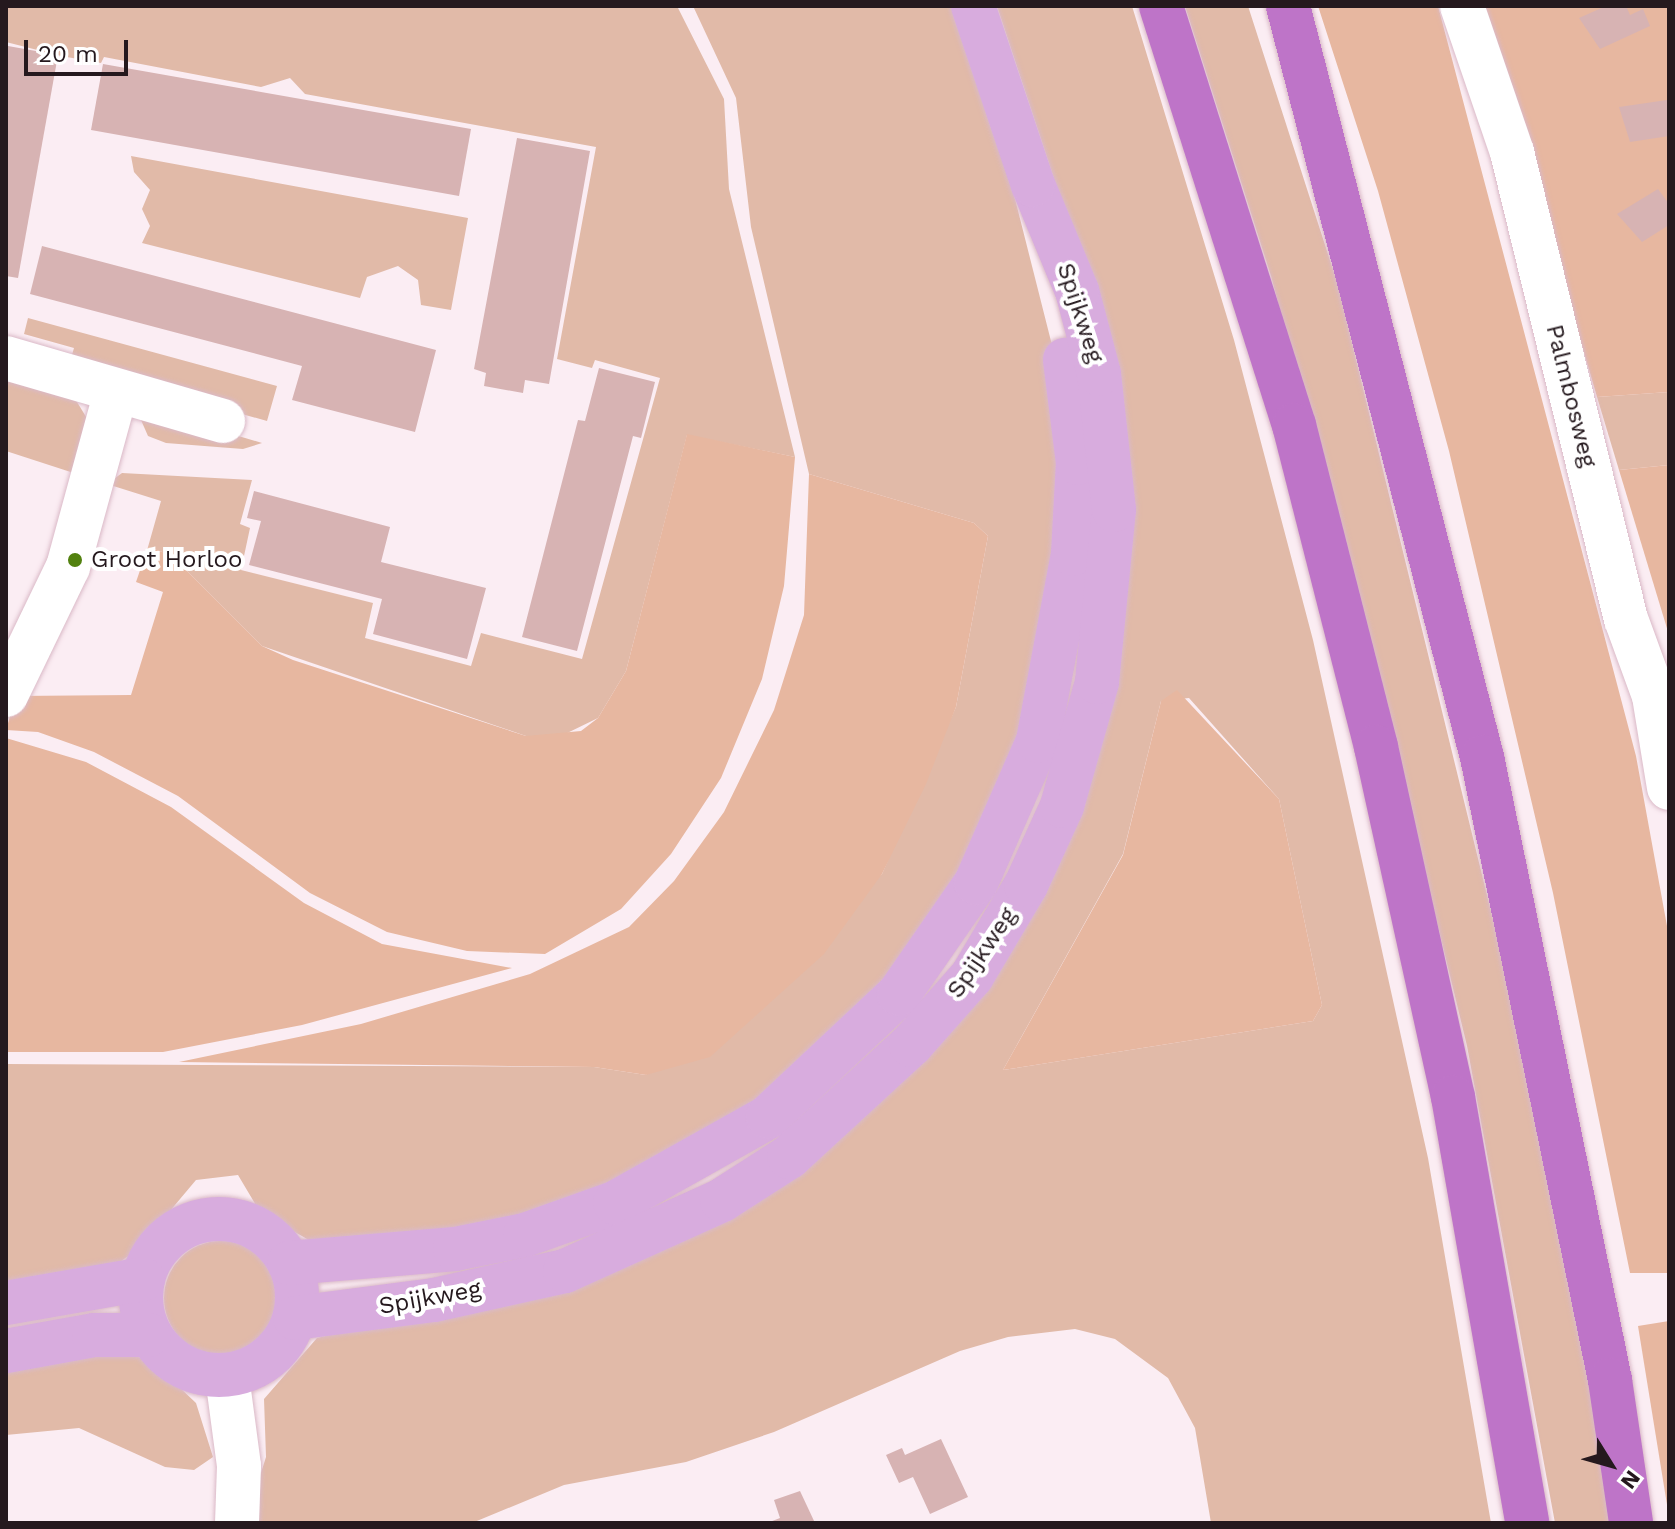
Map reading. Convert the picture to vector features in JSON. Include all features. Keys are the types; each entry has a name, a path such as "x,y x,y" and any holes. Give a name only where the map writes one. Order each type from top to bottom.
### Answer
{"highway":[{"path":"1161,6 1294,425 1376,747 1453,1097 1527,1523"},
{"path":"1288,6 1482,757 1610,1380 1631,1523"}],"main road":[{"name":"Spijkweg","path":"295,1318 434,1300 565,1271 722,1200 789,1157 859,1099 972,976 1026,885 1062,806 1097,682 1110,598 1114,510 1099,374 1077,291 1033,185 973,6"},
{"name":"Spijkweg","path":"289,1263 395,1256 525,1235 677,1172 768,1117 839,1056 899,994 946,931 998,839 1038,741 1073,554 1078,463 1072,391 1033,185"},
{"path":"210,1220 257,1228 289,1263 297,1290 295,1318 281,1346 257,1367 227,1376 196,1373 169,1359 149,1335 141,1307 143,1279 167,1238 210,1220"},
{"path":"6,1303 143,1279"},
{"path":"6,1351 94,1335 149,1335"}],"street":[{"name":"Palmbosweg","path":"1462,6 1512,152 1626,619 1661,701 1669,788"},
{"path":"6,358 115,395 223,421"},
{"path":"6,695 68,567 115,395"},
{"path":"227,1376 239,1466 237,1523"}],"shaded area":[{"path":"6,6 677,6 724,99 729,189 795,457 687,435 626,671 598,718 559,737 526,736 262,646 171,555 148,547 161,501 107,484 122,473 252,480 240,524 250,528 241,570 373,603 365,638 471,666 481,633 582,659 660,378 595,360 592,368 557,359 596,147 305,94 290,78 261,87 104,57 101,63 61,56 6,42"},
{"path":"693,6 953,6 1012,187 1054,353 1067,484 1028,729 915,958 729,1130 497,1230 321,1247 260,1212 238,1175 196,1180 138,1249 117,1264 6,1291 6,1064 594,1067 646,1075 882,874 956,707 988,536 974,523 809,474 751,227 736,98"},
{"path":"997,6 1132,6 1234,340 1313,640 1428,1158 1491,1523 1211,1523 1195,1428 1168,1378 1115,1339 1075,1329 1008,1337 960,1351 774,1432 686,1462 564,1485 472,1523 245,1523 266,1457 264,1399 317,1338 537,1287 872,1102 1089,761 1070,227","holes":["1189,698 1279,799 1322,1005 1313,1021 1003,1070 1123,854 1161,701"]},
{"path":"1185,6 1248,6 1337,282 1521,1034 1598,1428 1610,1523 1555,1523 1467,1046 1370,646 1271,276"},
{"path":"1318,6 1438,6 1636,756 1669,937 1669,1273 1630,1273 1553,893 1449,451 1378,191"},
{"path":"1483,6 1669,6 1669,392 1597,397"},
{"path":"131,156 468,218 451,310 421,305 418,280 398,266 367,277 360,298 142,243 150,226 142,209 150,190 134,172"},
{"path":"28,318 277,386 267,421 69,365 74,348 24,334"},
{"path":"6,381 62,387 77,402 88,420 86,477 6,451"},
{"path":"1669,392 1669,465 1619,470 1597,397"},
{"path":"141,420 225,432 262,443 243,449 166,443 148,436"},
{"path":"687,434 795,457 784,586 762,679 721,778 671,854 621,909 545,954 467,951 387,932 310,893 178,796 94,752 38,732 6,730 16,696 131,695 163,592 136,582 148,547 171,555 262,646 293,660 526,736 581,731 598,718 626,671"},
{"path":"1669,465 1669,635 1619,470"},
{"path":"809,474 974,523 988,536 956,707 926,784 882,874 824,954 710,1057 646,1075 594,1067 179,1062 361,1024 530,974 629,927 674,881 724,812 774,710 804,615"},
{"path":"1177,690 1279,799 1322,1005 1313,1021 1003,1070 1123,855 1161,701"},
{"path":"6,738 86,762 171,807 304,903 382,944 512,968 302,1025 163,1052 6,1052"},
{"path":"221,1241 243,1245 261,1258 274,1276 278,1298 274,1320 261,1338 243,1351 221,1355 199,1351 181,1338 168,1320 164,1298 168,1276 181,1258 199,1245"},
{"path":"1669,1321 1669,1517 1638,1326"},
{"path":"120,1348 158,1367 196,1403 213,1457 194,1470 165,1467 79,1428 6,1435 6,1364"}],"building":[{"path":"1606,6 1626,6 1630,15 1643,9 1650,26 1600,49 1579,18"},
{"path":"8,46 58,55 18,278 6,276"},
{"path":"103,64 471,129 459,196 91,130"},
{"path":"1667,100 1669,136 1630,142 1619,107"},
{"path":"517,138 590,151 549,384 525,380 523,393 484,386 486,373 474,369"},
{"path":"1658,189 1669,204 1669,225 1642,242 1617,214"},
{"path":"42,246 436,350 415,432 292,400 302,366 30,294"},
{"path":"599,368 655,382 641,438 633,436 577,651 522,637 578,420 585,421"},
{"path":"254,491 390,527 381,562 486,588 467,659 373,634 382,599 249,565 261,521 247,518"},
{"path":"941,1439 968,1497 930,1514 913,1477 899,1483 886,1455 902,1448 905,1455"},
{"path":"800,1491 815,1523 767,1523 780,1518 774,1500"}],"place":[{"name":"Groot Horloo","path":"75,560"}]}
